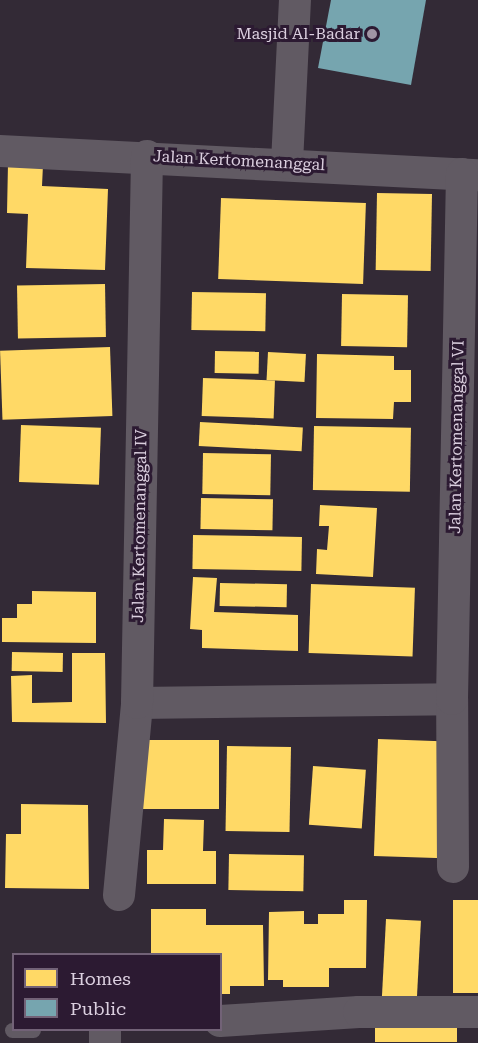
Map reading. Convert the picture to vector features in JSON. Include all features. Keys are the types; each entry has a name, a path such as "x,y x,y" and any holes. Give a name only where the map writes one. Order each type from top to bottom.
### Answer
{"street":[{"path":"287,163 295,0"},
{"name":"Jalan Kertomenanggal","path":"0,151 287,163 470,175"},
{"name":"Jalan Kertomenanggal IV","path":"119,896 137,704 147,156"},
{"name":"Jalan Kertomenanggal VI","path":"453,867 452,699 470,175"},
{"path":"137,704 452,699"},
{"path":"222,1021 360,1012 478,1012"}],"building: Homes":[{"path":"8,163 43,165 42,186 108,189 105,270 26,268 28,214 7,213"},
{"path":"377,193 432,194 431,271 376,270"},
{"path":"221,198 366,203 363,284 218,279"},
{"path":"105,284 106,337 18,339 17,286"},
{"path":"192,292 266,293 265,331 191,330"},
{"path":"342,294 408,295 407,347 341,346"},
{"path":"110,347 112,416 2,420 0,351"},
{"path":"215,351 259,352 259,374 215,373"},
{"path":"268,352 306,354 304,382 267,380"},
{"path":"317,354 394,356 394,370 411,370 411,402 394,402 393,419 316,418"},
{"path":"203,378 275,381 274,418 202,416"},
{"path":"200,422 303,427 302,451 199,446"},
{"path":"21,425 101,428 99,485 19,482"},
{"path":"314,426 411,428 410,492 313,490"},
{"path":"203,453 271,454 270,495 202,494"},
{"path":"201,498 273,499 272,530 200,529"},
{"path":"320,505 377,508 373,577 316,574 317,549 327,550 329,526 319,526"},
{"path":"193,535 302,537 301,571 192,569"},
{"path":"193,577 217,578 214,612 298,615 298,651 202,648 202,630 190,629"},
{"path":"220,583 287,584 287,607 220,606"},
{"path":"311,584 415,588 413,657 309,653"},
{"path":"32,591 96,592 96,643 2,642 2,618 17,618 17,604 32,604"},
{"path":"12,652 63,653 63,672 12,671"},
{"path":"72,653 105,653 106,723 12,722 11,676 32,675 32,703 72,702"},
{"path":"378,739 448,741 444,858 374,856"},
{"path":"141,740 219,740 219,809 141,809"},
{"path":"227,746 291,747 290,832 226,831"},
{"path":"313,766 366,770 362,829 309,825"},
{"path":"21,804 88,805 89,889 5,888 6,834 21,834"},
{"path":"164,819 204,820 203,851 216,851 216,884 147,884 147,850 163,850"},
{"path":"229,854 304,855 303,891 228,890"},
{"path":"344,900 367,900 366,968 329,968 329,987 283,987 283,980 268,980 269,912 304,911 304,924 318,924 318,914 344,914"},
{"path":"453,900 478,900 478,993 453,993"},
{"path":"151,909 206,909 206,925 263,925 264,986 230,986 230,994 222,994 222,953 151,953"},
{"path":"386,919 421,921 417,1005 382,1003"},
{"path":"375,1018 457,1018 457,1042 375,1042"}],"building: Public":[{"name":"Masjid Al-Badar","path":"331,0 426,0 411,85 318,68"}],"place":[{"name":"Masjid Al-Badar","path":"372,34"}]}
